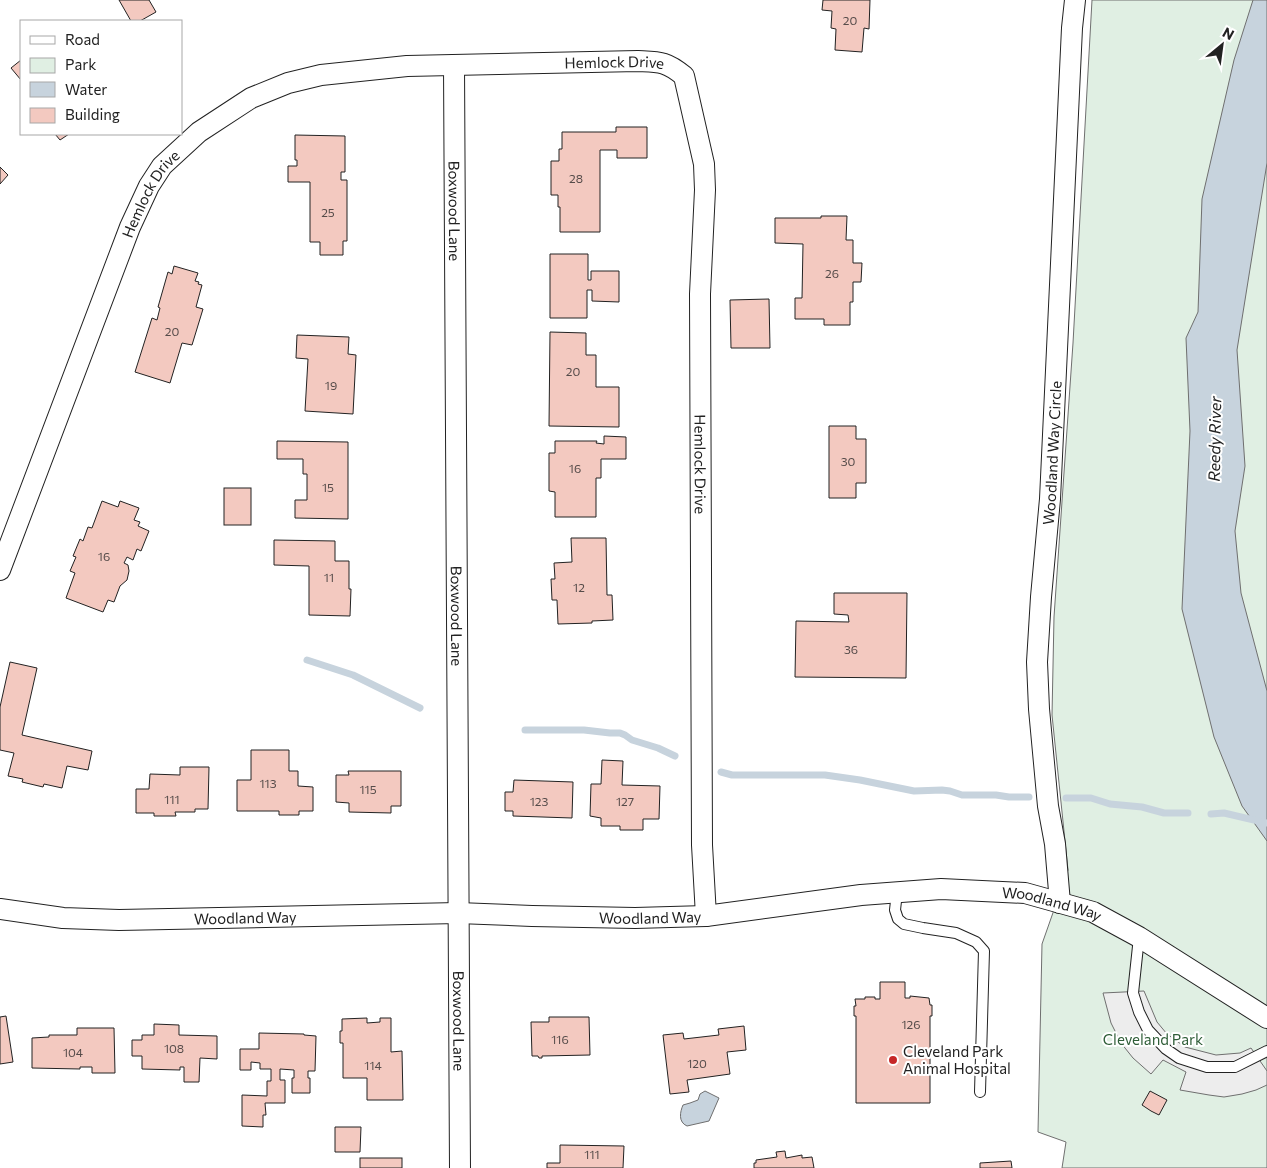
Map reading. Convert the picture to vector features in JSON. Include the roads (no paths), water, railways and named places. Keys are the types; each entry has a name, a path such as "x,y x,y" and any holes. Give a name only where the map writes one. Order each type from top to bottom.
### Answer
{"street":[{"name":"Woodland Way Circle","path":"1060,903 1055,844 1048,806 1036,662 1050,499 1075,0"},
{"name":"Hemlock Drive","path":"0,570 130,227 149,186 162,166 199,132 251,98 288,83 321,75 407,66 638,61 660,62 673,67 684,76 704,164 705,190 700,313 702,845 706,916"},
{"name":"Boxwood Lane","path":"454,65 460,1168"},
{"name":"Woodland Way","path":"0,909 63,918 119,920 458,913 635,918 706,916 861,895 941,889 1025,893 1092,912 1139,937 1267,1018"}],"lane":[{"path":"897,892 895,910 898,919 904,924 956,933 976,942 984,951 980,1092"},
{"path":"1139,937 1134,992 1139,1012 1148,1030 1166,1049 1180,1058 1207,1068 1235,1067 1267,1051"}],"water":[{"name":"Reedy River","path":"1253,0 1267,0 1267,163 1237,350 1245,466 1235,531 1241,593 1267,691 1267,841 1242,806 1214,737 1182,609 1190,431 1186,338 1198,312 1202,199 1234,60"},
{"path":"705,1091 719,1098 709,1121 687,1126 681,1119 683,1105 698,1100 700,1094"}],"waterway":[{"path":"307,660 353,675 420,708"},
{"path":"525,730 584,730 620,733 632,740 658,748 675,756"},
{"path":"721,772 732,775 825,775 914,791 942,790 962,795 1029,797"},
{"path":"1066,798 1091,798 1110,804 1142,807 1164,813 1188,813"},
{"path":"1211,814 1224,813 1267,823"}],"place":[{"name":"Cleveland Park Animal Hospital","path":"893,1060"}],"park label":[{"name":"Cleveland Park","path":"1153,1039"}]}
